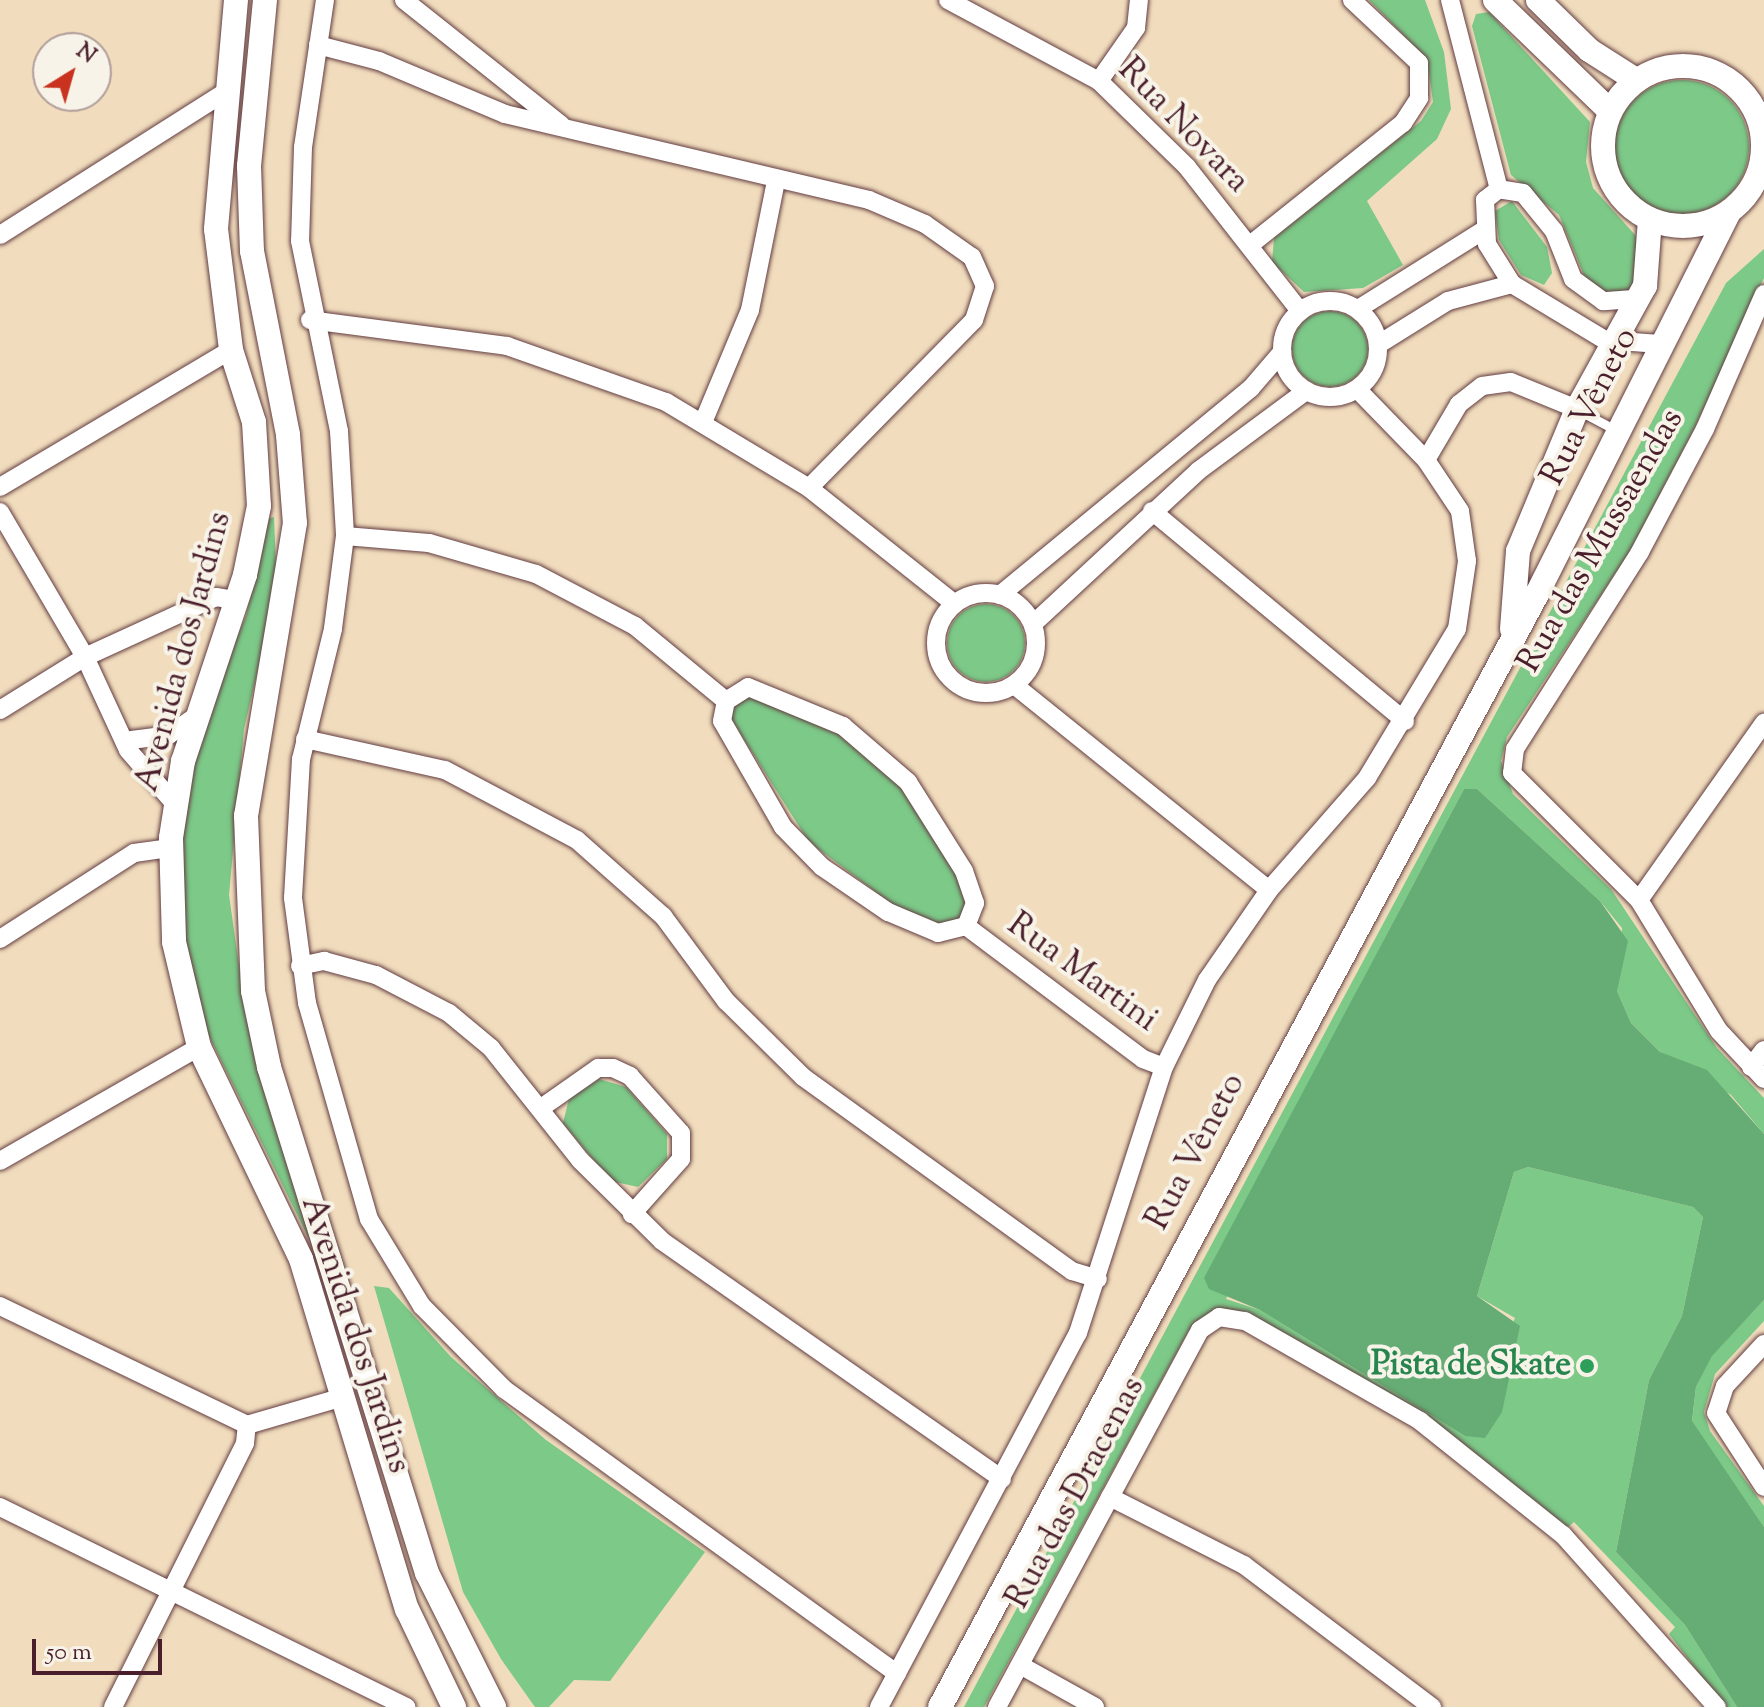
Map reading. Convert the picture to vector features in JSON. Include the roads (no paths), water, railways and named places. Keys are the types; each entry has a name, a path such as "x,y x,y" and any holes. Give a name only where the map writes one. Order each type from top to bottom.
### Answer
{"street":[{"name":"Avenida dos Jardins","path":"236,0 222,94 216,229 231,350 254,422 259,506 236,600 193,718 175,804 171,848 174,942 199,1047 301,1259 340,1398 407,1609 450,1706"},
{"name":"Avenida dos Jardins","path":"265,0 249,166 252,251 288,435 294,507 289,583 250,768 245,913 269,1067 330,1254 427,1573 494,1707"},
{"path":"325,0 299,210 310,320 339,431 345,536 339,598 305,739 292,864 300,966 369,1219 422,1306 540,1420 897,1674"},
{"path":"404,0 567,129"},
{"name":"Rua Novara","path":"948,0 1099,81 1163,141 1250,245 1300,311"},
{"path":"1099,81 1136,28 1139,0"},
{"path":"1250,245 1403,123 1419,98 1419,63 1352,0"},
{"path":"1450,0 1499,189"},
{"path":"1495,0 1610,111"},
{"path":"1538,0 1589,50 1636,80"},
{"path":"318,45 567,129 907,215 972,257 985,286 974,320 809,488"},
{"path":"1679,66 1722,76 1754,109 1764,153 1746,207 1690,227 1650,220 1628,206 1603,162 1610,111 1636,80 1679,66"},
{"path":"0,235 222,94"},
{"path":"704,420 750,310 776,181"},
{"path":"1634,299 1611,304 1581,286 1538,207 1516,189 1499,189 1485,200 1484,230 1512,284 1611,340 1660,344"},
{"name":"Rua Vêneto","path":"940,1707 1512,629 1552,561 1613,429 1660,344 1746,207"},
{"name":"Rua Vêneto","path":"1512,629 1518,551 1577,409 1611,340 1650,273 1650,220"},
{"path":"1358,309 1484,230"},
{"path":"1379,344 1448,301 1512,284"},
{"name":"Rua das Mussaendas","path":"1639,900 1512,773 1515,749 1640,552 1705,429 1764,294"},
{"path":"310,320 507,346 588,370 704,420 809,488 955,604 1000,595 1251,388 1282,352 1300,311 1328,300 1358,309 1379,344 1374,370 1357,389 1332,398 1306,391 1282,352"},
{"path":"0,487 231,350"},
{"path":"1426,460 1459,404 1482,386 1521,384 1577,409"},
{"path":"879,1707 1078,1333 1098,1279 1164,1067 1207,980 1269,890 1367,778 1446,653 1465,604 1460,511 1426,460 1357,389"},
{"path":"1033,624 1152,511 1306,391"},
{"path":"259,506 294,507"},
{"path":"1152,511 1405,721"},
{"path":"0,512 85,657 124,741 175,804"},
{"path":"345,536 429,543 536,574 635,626 726,701"},
{"path":"1518,551 1552,561"},
{"path":"1000,595 1033,624 1036,652 1014,685"},
{"path":"0,710 85,657 216,597 236,600"},
{"path":"955,604 936,646 949,676 974,691 1014,685 1269,890"},
{"name":"Rua Martini","path":"748,687 790,699 890,763 958,859 975,903 966,926 945,934 912,923 865,898 802,848 736,756 722,721 726,701 748,687"},
{"path":"124,741 169,735 193,718"},
{"path":"1757,1073 1719,1031 1639,900 1764,723"},
{"path":"305,739 445,770 577,840 663,916 726,1001 803,1077 1072,1271 1098,1279"},
{"path":"0,939 134,853 171,848"},
{"name":"Rua Martini","path":"966,926 1143,1059 1164,1067"},
{"path":"300,966 350,967 426,998 491,1048 632,1214 1002,1479"},
{"path":"0,1161 199,1047"},
{"path":"1757,1073 1764,1050"},
{"path":"541,1108 598,1068 613,1068 630,1076 681,1133 681,1159 632,1214"},
{"path":"301,1259 330,1254"},
{"path":"0,1306 247,1425 340,1398"},
{"name":"Rua das Dracenas","path":"997,1707 1200,1330 1219,1317 1245,1321 1420,1421 1563,1535 1717,1707"},
{"path":"1764,1344 1725,1386 1716,1413 1764,1487"},
{"path":"113,1707 174,1594 245,1443 247,1425"},
{"path":"1110,1497 1244,1565 1432,1707"},
{"path":"5,1513 406,1707"},
{"path":"1020,1665 1095,1707"}],"lane":[{"path":"1577,409 1613,429"}],"place":[{"name":"Pista de Skate","path":"1587,1366"}]}
